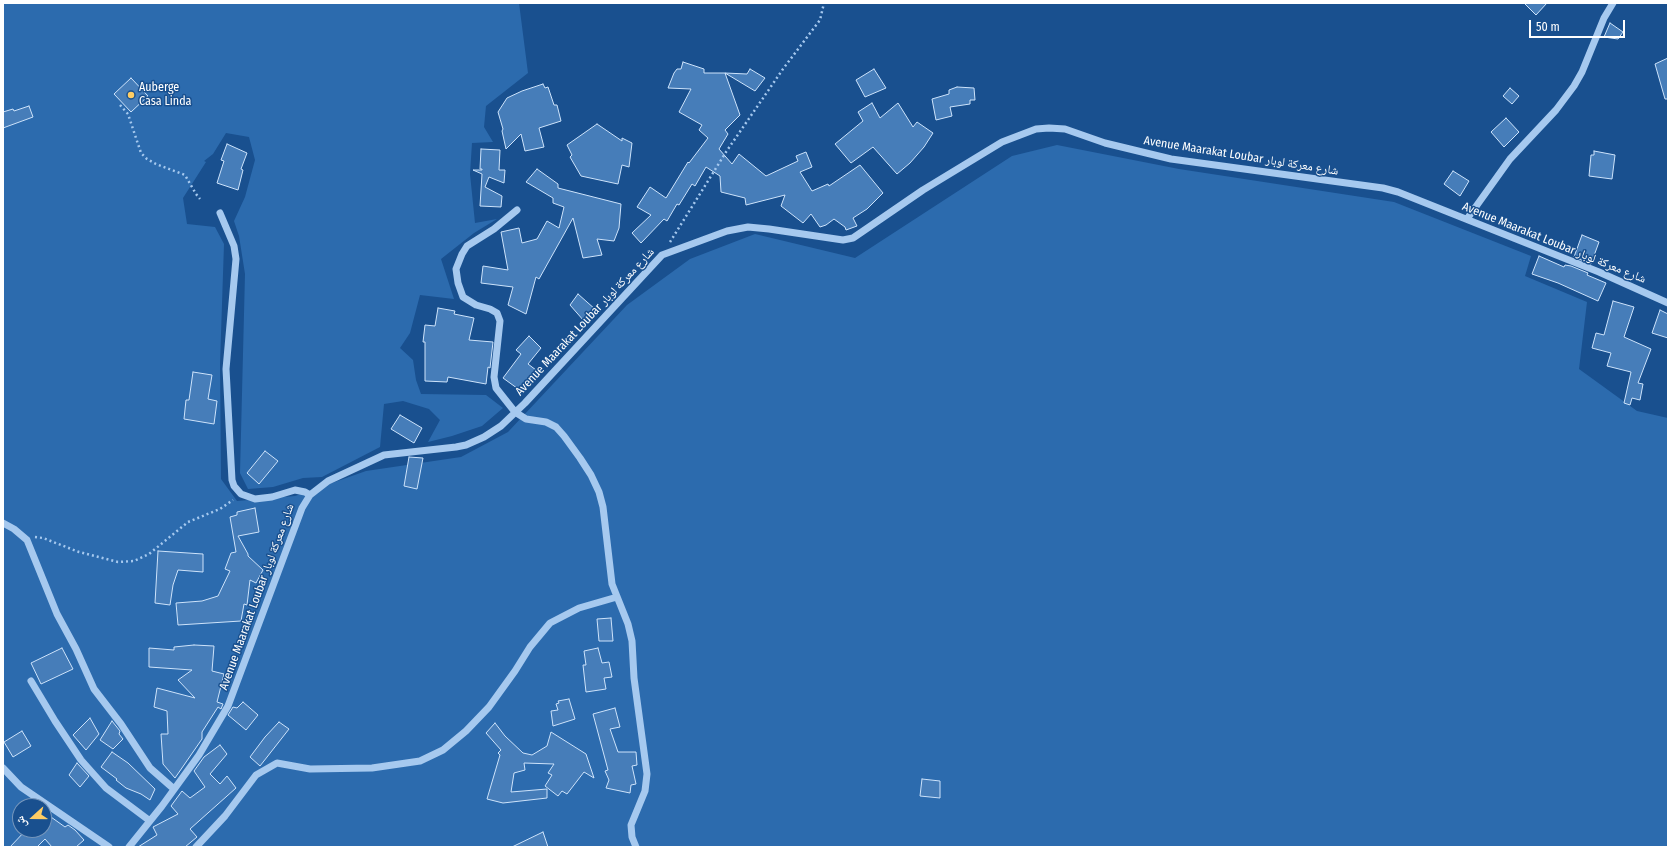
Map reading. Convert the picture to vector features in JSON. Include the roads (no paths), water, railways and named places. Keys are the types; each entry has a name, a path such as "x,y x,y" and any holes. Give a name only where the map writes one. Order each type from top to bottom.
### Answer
{"street":[{"path":"1467,219 1510,159 1556,110 1574,86 1582,72 1604,18 1613,3"},
{"name":"Avenue Maarakat Loubar شارع معركة لوبار","path":"129,847 206,745 228,706 302,508 310,495 328,480 384,455 456,447 476,441 501,426 559,368 662,255 728,231 748,227 843,240 853,238 923,190 1002,142 1036,129 1065,129 1105,143 1171,159 1383,188 1411,197 1611,277 1668,303"},
{"path":"517,210 494,229 467,246 456,269 458,283 463,297 476,305 490,309 497,314 500,321 494,377 496,388 515,412 526,419 546,422 556,427 591,475 599,492 603,507 610,571 616,597 628,624 632,641 634,678 648,774 645,791 631,825 632,837 636,847"},
{"path":"220,213 232,242 236,259 228,348 226,390 232,480 237,491 241,494 260,499 295,490 305,492 310,495"},
{"path":"3,523 14,528 27,540 57,614 76,648 94,689 121,724 150,768 174,789"},
{"path":"196,847 225,816 256,775 277,763 310,769 372,768 420,761 442,750 466,731 489,707 537,637 550,623 579,608 616,597"},
{"path":"30,681 81,760 106,788 150,821"},
{"path":"3,768 21,787 109,847"}],"place":[{"name":"Auberge Casa Linda","path":"131,95"}]}
